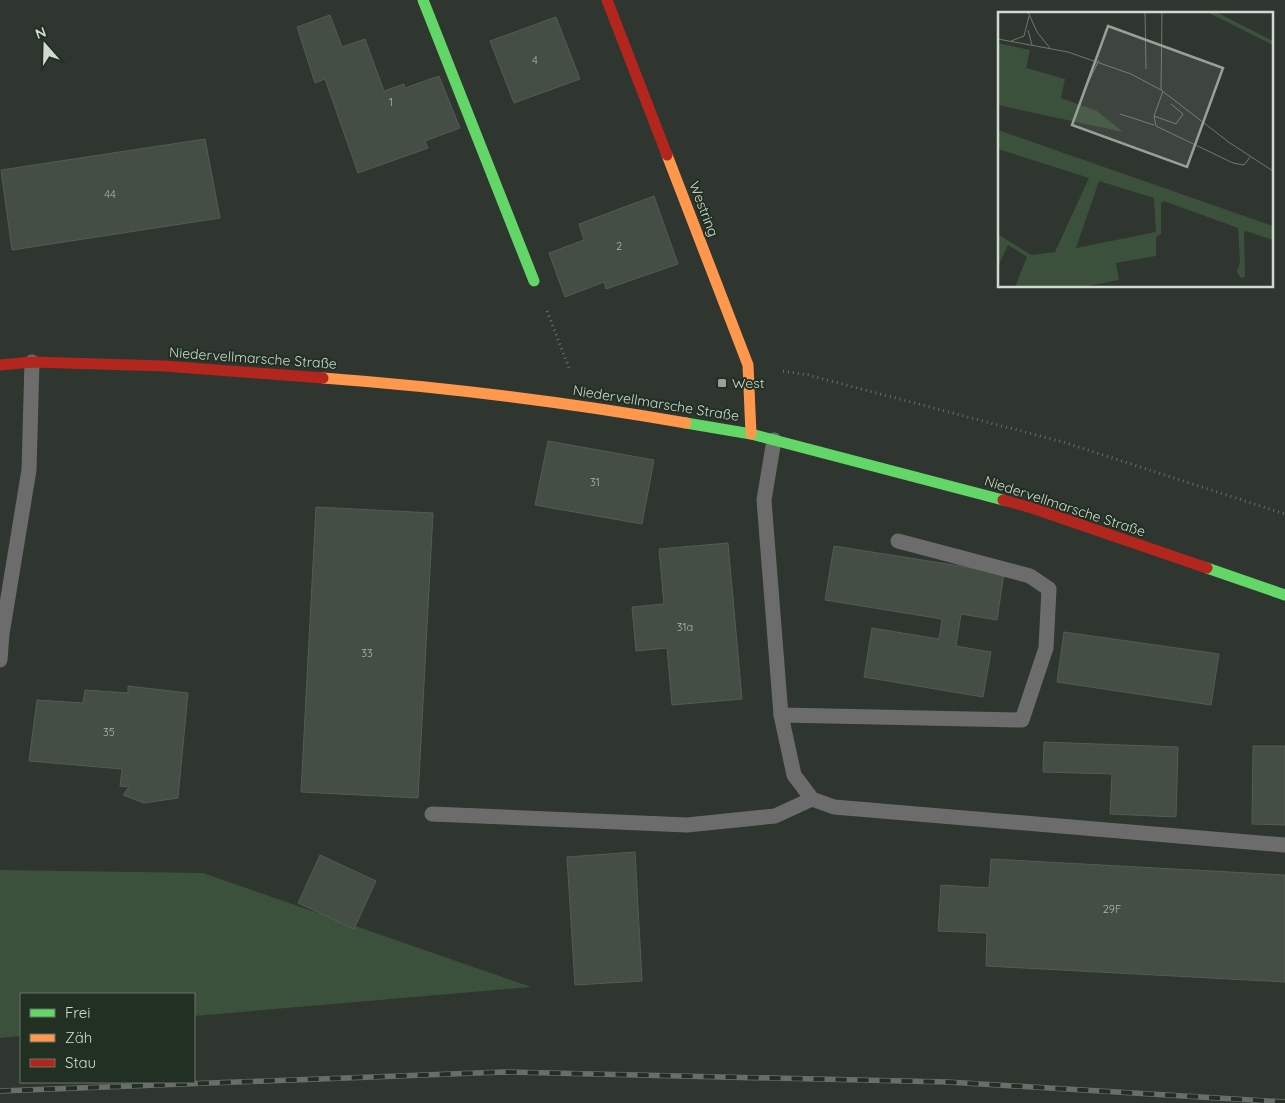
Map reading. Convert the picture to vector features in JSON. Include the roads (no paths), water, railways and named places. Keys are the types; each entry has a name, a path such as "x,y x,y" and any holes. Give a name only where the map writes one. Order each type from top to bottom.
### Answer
{"main road":[{"path":"423,0 534,281"},
{"name":"Westring","path":"607,0 748,364 751,434"},
{"name":"Niedervellmarsche Straße","path":"0,365 32,362 164,366 403,384 584,405 751,434 1032,508 1285,595"}],"lane":[{"path":"0,660 2,634 29,470 32,362"},
{"path":"774,440 764,500 781,715 794,775 812,799 834,807 1285,845"},
{"path":"781,715 1022,720 1046,648 1049,589 1030,576 898,541"},
{"path":"432,814 687,825 775,816 812,799"}],"railway":[{"path":"0,1091 503,1072 947,1082 1285,1102"}],"place":[{"name":"West","path":"722,383"}]}
